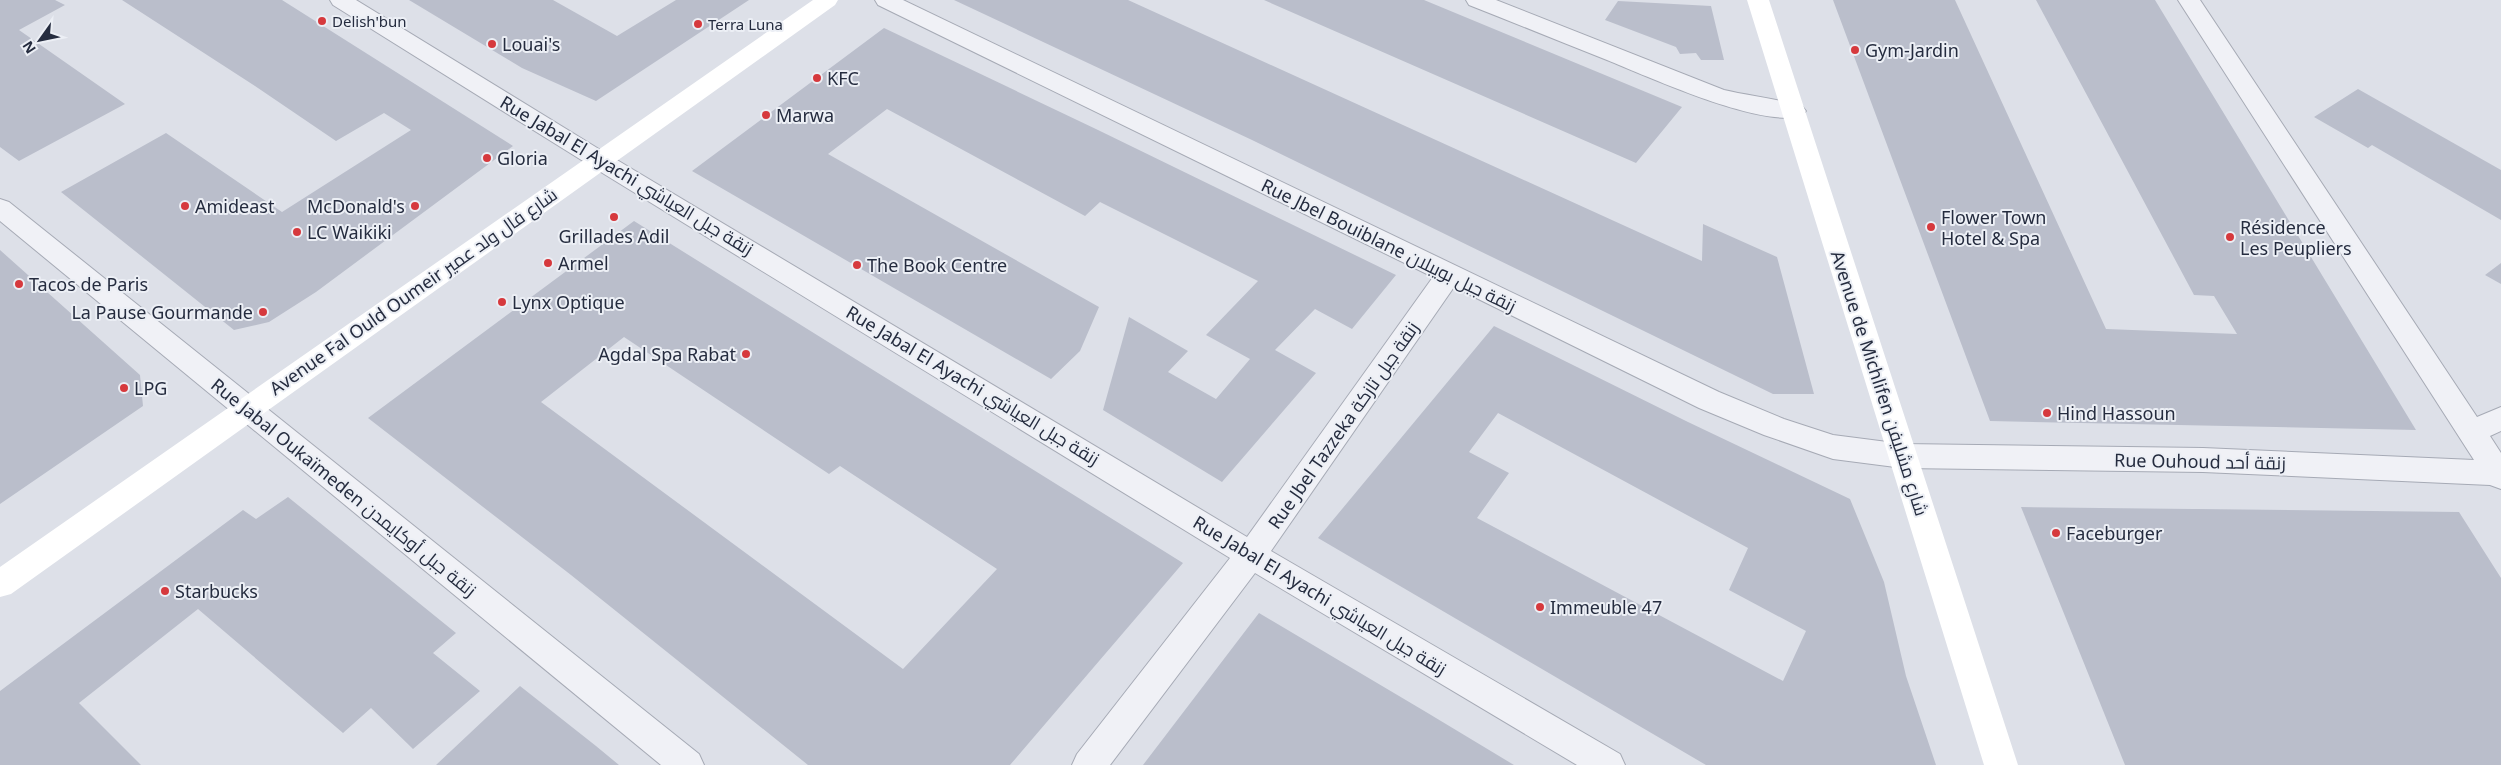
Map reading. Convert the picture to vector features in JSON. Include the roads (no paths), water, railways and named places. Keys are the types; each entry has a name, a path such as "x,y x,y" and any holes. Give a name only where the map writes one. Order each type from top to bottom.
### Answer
{"main road":[{"name":"Avenue Fal Ould Oumeir شارع فال ولد عمير","path":"0,584 827,0"},
{"name":"Avenue de Michlifen شارع مشليفن","path":"1758,0 2001,765"}],"street":[{"name":"Rue Jabal El Ayachi زنقة جبل العياشي","path":"341,0 599,160 1251,555 1608,765"},
{"name":"Rue Jbel Bouiblane زنقة جبل بويبلان","path":"886,0 1709,400 1774,427 1833,447 1903,456"},
{"path":"1477,0 1718,96 1764,107 1794,111"},
{"path":"2189,0 2500,474"},
{"name":"Rue Jabal Oukaïmeden زنقة جبل أوكايمدن","path":"0,208 687,765"},
{"name":"Rue Jbel Tazzeka زنقة جبل تازكة","path":"1089,765 1251,555 1449,274"},
{"path":"2472,432 2501,418"},
{"name":"Rue Ouhoud زنقة أحد","path":"1903,456 2203,460 2500,474"}],"place":[{"name":"Delish'bun","path":"322,21"},
{"name":"Terra Luna","path":"698,24"},
{"name":"Louai's","path":"492,44"},
{"name":"Gym-Jardin","path":"1855,50"},
{"name":"KFC","path":"817,78"},
{"name":"Marwa","path":"766,115"},
{"name":"Gloria","path":"487,158"},
{"name":"Amideast","path":"185,206"},
{"name":"McDonald's","path":"415,206"},
{"name":"Grillades Adil","path":"614,217"},
{"name":"Flower Town Hotel & Spa","path":"1931,227"},
{"name":"LC Waikiki","path":"297,232"},
{"name":"Résidence Les Peupliers","path":"2230,237"},
{"name":"Armel","path":"548,263"},
{"name":"The Book Centre","path":"857,265"},
{"name":"Tacos de Paris","path":"19,284"},
{"name":"Lynx Optique","path":"502,302"},
{"name":"La Pause Gourmande","path":"263,312"},
{"name":"Agdal Spa Rabat","path":"746,354"},
{"name":"LPG","path":"124,388"},
{"name":"Hind Hassoun","path":"2047,413"},
{"name":"Faceburger","path":"2056,533"},
{"name":"Starbucks","path":"165,591"},
{"name":"Immeuble 47","path":"1540,607"}]}
